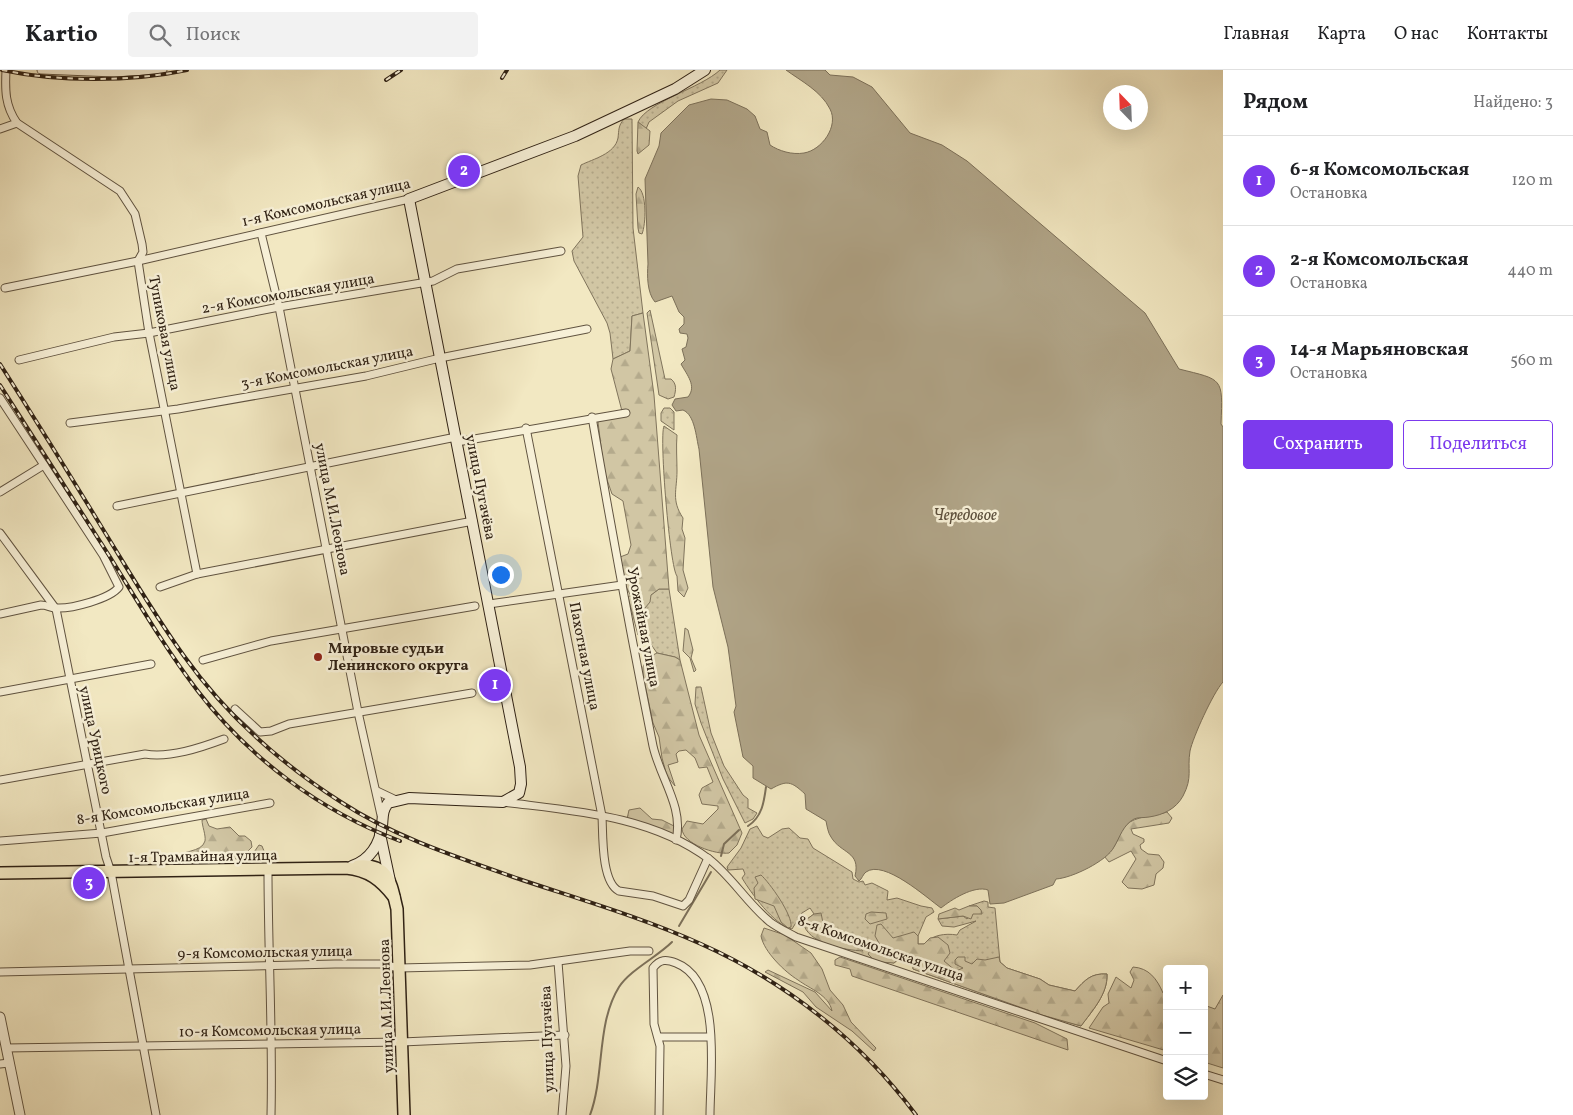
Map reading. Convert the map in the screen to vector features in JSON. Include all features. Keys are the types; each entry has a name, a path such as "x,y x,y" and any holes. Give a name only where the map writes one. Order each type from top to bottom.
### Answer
{"main road":[{"name":"1-я Комсомольская улица","path":"409,199 514,161 574,136 675,89 705,70"},
{"name":"улица Пугачёва","path":"409,199 520,767 519,793"},
{"path":"503,802 519,793"},
{"name":"8-я Комсомольская улица","path":"396,800 410,798 503,802"},
{"path":"375,867 373,852 381,825 387,812 396,800"},
{"path":"381,825 387,883"},
{"path":"352,869 373,852"},
{"path":"375,867 385,857"},
{"name":"1-я Трамвайная улица","path":"0,872 352,869 363,866 375,867"},
{"path":"375,867 382,870 387,883"},
{"path":"352,869 372,875 387,883"},
{"name":"улица М.И.Леонова","path":"387,883 394,897 399,922 404,1115"}],"street":[{"path":"0,129 17,123 9,112 6,100 6,70"},
{"path":"41,70 105,73 163,70"},
{"name":"Тупиковая улица","path":"17,123 120,191 135,214 143,252 138,261 149,333 166,410 197,574"},
{"name":"1-я Комсомольская улица","path":"5,288 138,261 409,199"},
{"name":"улица М.И.Леонова","path":"261,233 279,308 358,712 377,791 381,825"},
{"name":"2-я Комсомольская улица","path":"20,360 114,337 149,333 425,283 440,279 458,269 561,251"},
{"name":"3-я Комсомольская улица","path":"70,423 166,410 366,376 440,358 587,329"},
{"path":"0,398 107,562 119,587 104,599 56,608 41,605 0,614"},
{"path":"117,506 456,439 626,413"},
{"name":"Урожайная улица","path":"592,417 654,749 676,810 679,826 676,840"},
{"name":"Пахотная улица","path":"526,428 602,816 607,872 614,888 653,896 683,906 690,900 708,858"},
{"path":"0,492 44,466"},
{"path":"160,587 197,574 473,521"},
{"name":"улица Урицкого","path":"0,533 56,608 111,872 145,1047 156,1115"},
{"path":"489,604 622,585"},
{"path":"203,660 271,641 475,606"},
{"path":"0,692 151,664"},
{"path":"235,709 260,732 271,731 289,724 472,693"},
{"path":"0,780 144,754 156,756 224,740"},
{"path":"377,791 396,800"},
{"path":"519,793 529,806"},
{"name":"8-я Комсомольская улица","path":"503,802 627,820 676,840 708,858 724,872 769,921 796,936 1163,1060"},
{"name":"8-я Комсомольская улица","path":"0,841 102,833 270,803"},
{"path":"268,870 272,1044 271,1115"},
{"name":"9-я Комсомольская улица","path":"0,972 269,965 382,964 399,968 530,965 630,951 649,951"},
{"path":"659,1115 659,1037 654,1024 653,968 658,962 668,960 680,964 697,979 706,998 710,1037 710,1115"},
{"name":"улица Пугачёва","path":"558,962 566,1066 562,1115"},
{"path":"0,1017 2,1038 6,1048 4,1064 20,1115"},
{"name":"10-я Комсомольская улица","path":"6,1048 402,1042 565,1035"},
{"path":"659,1037 710,1037"},
{"path":"1208,1075 1223,1080"}],"green space":[{"path":"720,70 727,70 718,83 678,101 649,122 646,129 638,122 652,108 711,77"},
{"path":"624,119 632,119 633,228 643,313 632,316 630,351 613,359 607,323 574,261 572,251 583,237 578,176 581,165 613,148"},
{"path":"638,122 650,131 649,145 638,154 637,151"},
{"path":"638,187 643,195 644,202 645,216 642,234 639,233 638,228 636,194"},
{"path":"650,310 665,379 671,379 675,385 674,397 668,399 659,395 647,313"},
{"path":"643,313 654,395 669,589 659,589 651,595 650,602 645,608 636,606 624,583 620,557 628,554 631,545 623,501 612,494 604,471 598,422 602,419 623,415 611,369 613,359 630,351 632,316"},
{"path":"664,408 670,408 674,412 674,430 661,421 661,413"},
{"path":"664,426 677,435 676,500 679,512 683,518 682,529 685,538 683,570 688,588 684,597 678,591 668,528 663,453"},
{"path":"659,589 669,589 680,660 657,653 650,643 638,635 628,597 631,595 636,606"},
{"path":"685,628 688,630 693,650 691,658 696,670 694,672 690,658 683,651"},
{"path":"657,653 680,660 699,735 742,833 737,845 729,853 716,852 694,844 684,834 682,829 687,821 703,824 718,809 718,806 702,804 699,795 702,788 713,782 707,767 699,768 695,758 686,750 679,751 676,754 678,762 668,765 675,786 667,776 643,675 643,667 647,658"},
{"path":"696,687 701,687 711,733 724,766 743,795 748,799 748,808 757,813 753,819 745,823 723,779 701,723 695,704"},
{"path":"640,808 652,819 662,820 676,827 675,835 627,819 629,810"},
{"path":"1167,812 1172,818 1169,823 1131,829 1133,834 1144,839 1144,842 1140,845 1141,849 1148,854 1159,855 1164,862 1163,868 1156,874 1154,885 1142,889 1128,888 1122,882 1136,859 1131,851 1109,862 1104,856 1112,850 1123,829 1130,822"},
{"path":"206,819 209,826 217,829 230,827 239,836 245,836 251,841 252,847 247,852 229,853 214,860 174,859 203,845 205,839 202,820"},
{"path":"757,826 763,836 768,838 782,829 789,828 800,838 808,839 813,848 852,872 853,879 859,882 863,881 865,885 872,883 888,891 887,900 897,898 932,908 934,912 926,917 918,936 918,944 924,944 939,935 957,935 960,930 976,921 954,927 942,926 938,919 963,916 967,919 977,906 969,906 984,901 988,902 988,907 995,908 1000,962 1007,968 1040,979 1049,985 1075,991 1089,978 1107,974 1107,981 1102,995 1081,1026 1042,1015 913,969 913,955 906,953 894,963 857,955 828,944 807,930 803,922 814,914 810,908 802,913 792,929 785,926 764,908 751,892 742,878 745,874 743,869 728,870 727,867 741,848 750,829"},
{"path":"259,845 262,846 266,856 264,858 232,859 235,855 252,855"},
{"path":"761,875 775,891 788,915 791,927 788,928 781,922 774,906 755,899 754,888 758,883 755,877"},
{"path":"969,906 977,906 982,914 973,914 971,919 963,916 938,919 939,914 955,908 959,910"},
{"path":"871,912 886,913 887,919 870,924 865,919 866,914"},
{"path":"821,913 825,933 839,941 845,942 851,936 863,951 837,947 819,941 812,936 806,930 803,922 814,914"},
{"path":"881,924 893,938 914,932 918,936 918,944 924,944 930,938 938,937 948,945 950,953 944,961 956,971 963,968 955,964 955,960 958,957 965,957 965,961 972,964 977,959 985,960 999,957 1000,962 1007,968 1040,979 1049,985 1075,991 1089,978 1097,975 1107,974 1107,981 1098,1002 1081,1026 1042,1015 913,969 913,955 906,953 894,963 880,962 873,959 868,954 871,949 883,950 875,936 877,925"},
{"path":"764,928 785,935 811,953 822,969 830,990 843,1005 851,1022 876,1048 874,1051 852,1031 816,1007 803,992 765,972 768,970 815,992 832,1011 830,1005 823,997 787,972 771,955 761,936"},
{"path":"840,957 1035,1023 1067,1039 1068,1050 852,976 850,969 835,965 835,960"},
{"path":"1133,967 1148,972 1158,983 1163,993 1163,1050 1089,1028 1103,1007 1109,1003 1108,994 1116,977 1131,988 1134,980 1130,972"},
{"path":"1223,995 1223,1068 1208,1063 1208,1006 1215,1009"}],"water":[{"name":"Чередовое","path":"786,70 825,70 830,75 853,77 872,87 910,133 942,145 967,161 1145,313 1179,369 1212,379 1220,389 1221,424 1223,427 1223,682 1209,705 1192,744 1189,758 1189,778 1186,789 1180,801 1169,811 1154,816 1136,818 1130,822 1124,828 1110,852 1097,863 1071,876 1056,879 1053,885 1004,903 990,904 988,890 982,889 963,894 941,908 905,881 883,871 874,869 866,872 859,881 855,876 856,868 853,857 835,843 828,831 826,821 806,809 805,794 789,783 781,784 771,789 753,778 753,766 743,757 734,712 736,706 728,647 713,587 696,433 693,421 687,413 683,410 676,411 672,405 675,399 688,397 692,389 690,380 681,364 685,360 682,349 686,347 688,338 687,334 680,333 679,329 684,324 684,317 679,312 672,296 655,302 649,289 645,179 659,146 661,133 689,105 711,99 727,100 747,109 755,116 760,129 767,132 770,145 777,149 790,153 804,153 817,147 823,142 830,130 832,116 830,109 816,92"}],"waterway":[{"path":"748,826 759,814 766,787"},
{"path":"721,856 724,844 739,830"},
{"path":"679,926 711,872"},
{"path":"590,1115 595,1100 604,1033 612,1001 624,981 672,942"}],"railway":[{"path":"2,70 47,77 94,79 142,77 187,70"},
{"path":"386,80 401,70"},
{"path":"502,78 507,70"},
{"path":"0,364 173,641 200,678 236,718 276,754 318,787 341,802 406,837 475,864 657,926 701,944 763,976 792,995 846,1038 871,1062 916,1115"},
{"path":"0,385 163,641 185,674 217,715 263,760 314,798 370,829 400,841"}],"place":[{"name":"2-я Комсомольская","path":"464,171"},
{"name":"Мировые судьи Ленинского округа","path":"318,657"},
{"name":"6-я Комсомольская","path":"495,685"},
{"name":"14-я Марьяновская","path":"89,883"}]}
